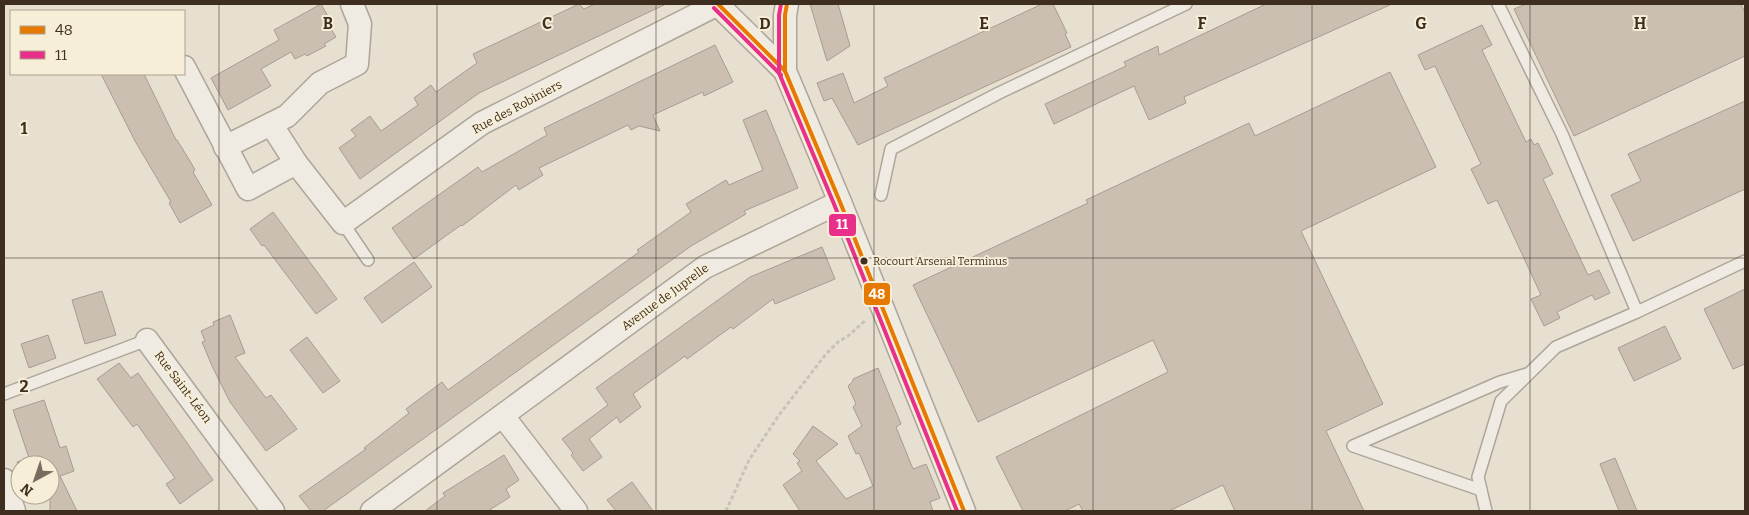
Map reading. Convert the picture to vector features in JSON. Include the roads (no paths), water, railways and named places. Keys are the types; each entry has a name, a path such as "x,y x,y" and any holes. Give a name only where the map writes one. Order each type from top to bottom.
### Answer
{"street":[{"path":"225,147 287,116 320,83 357,64 360,24 352,4"},
{"path":"717,4 785,71"},
{"name":"Rue des Robiniers","path":"343,223 482,124 717,4"},
{"path":"787,4 784,15 785,71 840,202 964,511"},
{"path":"185,69 248,189 296,164"},
{"path":"270,124 296,164 343,223"},
{"name":"Avenue de Juprelle","path":"372,511 705,267 840,202"},
{"name":"Rue Saint-Léon","path":"147,340 273,511"},
{"path":"503,416 576,511"},
{"path":"4,480 14,511"}],"lane":[{"path":"881,195 891,149 999,93 1186,4"},
{"path":"1498,4 1562,134 1637,312"},
{"path":"343,223 368,260"},
{"path":"1486,511 1478,477 1501,401 1530,372 1556,347 1637,312 1745,260"},
{"name":"Rue Saint-Léon","path":"4,394 147,340"},
{"path":"1481,490 1353,446 1500,382 1530,372"}],"place":[{"name":"Rocourt Arsenal Terminus","path":"864,261"}]}
